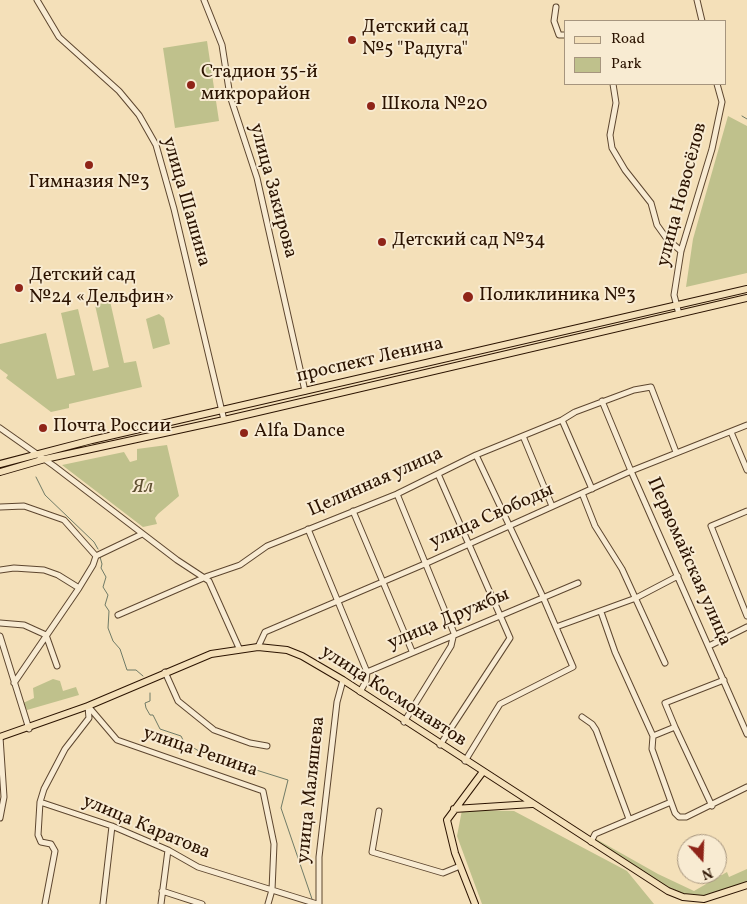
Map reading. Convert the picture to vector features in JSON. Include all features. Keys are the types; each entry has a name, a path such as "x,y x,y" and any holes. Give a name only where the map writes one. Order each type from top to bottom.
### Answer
{"main road":[{"name":"проспект Ленина","path":"0,464 36,453 747,289"},
{"name":"проспект Ленина","path":"0,472 45,459 224,420 747,298"},
{"path":"399,369 402,379"},
{"name":"улица Космонавтов","path":"0,737 29,729 88,706 211,654 240,648 258,647 287,650 302,656 342,680 482,773 668,891 695,899 712,901 747,885"},
{"path":"475,904 447,825 454,809 482,773"},
{"path":"454,809 532,804"}],"street":[{"name":"улица Шашина","path":"38,0 59,37 119,91 139,115 156,145 174,209 224,420"},
{"name":"улица Закирова","path":"204,0 222,45 230,96 257,178 305,391"},
{"path":"696,0 702,20"},
{"path":"556,7 554,21 559,35 564,35"},
{"path":"613,85 616,104 610,135 612,148 624,170 651,203 657,225 667,239 681,251"},
{"name":"улица Новосёлов","path":"679,314 674,295 681,251 714,141 722,102 717,85"},
{"name":"Целинная улица","path":"118,615 240,565 267,546 397,494 476,455 562,420 575,412 634,390 651,386 658,411 676,452"},
{"name":"Первомайская улица","path":"602,401 631,472 747,734"},
{"path":"562,420 592,489"},
{"name":"улица Свободы","path":"258,647 265,632 676,452 747,425"},
{"path":"0,428 45,459 176,560 205,578 212,586 240,648"},
{"path":"731,432 747,470"},
{"path":"522,436 552,506"},
{"path":"465,761 500,704 573,667 510,524 476,455"},
{"path":"438,474 510,638 440,745"},
{"path":"582,493 595,526 622,569 665,663"},
{"path":"397,494 454,633 451,646 404,722"},
{"path":"0,507 24,506 64,520 96,556"},
{"path":"352,511 412,651"},
{"path":"747,511 711,526 747,616"},
{"path":"308,529 367,672 366,681 360,692"},
{"path":"14,683 79,588 96,556 142,534"},
{"path":"0,570 14,568 44,570 58,575 79,588"},
{"path":"556,627 636,598 678,576"},
{"name":"улица Дружбы","path":"367,672 454,633 578,583"},
{"path":"601,612 615,652 653,736 652,749 671,802 679,817 686,818 747,787"},
{"path":"0,623 24,624 46,635 58,666"},
{"path":"709,646 747,627"},
{"path":"0,636 29,729"},
{"name":"улица Репина","path":"165,672 178,701 214,730 250,743 267,746"},
{"name":"улица Маляшева","path":"318,904 319,856 337,702 342,680"},
{"path":"712,806 665,703 724,680"},
{"path":"45,904 55,851 51,844 41,842 38,835 40,802 44,789 65,749 89,718 88,706"},
{"name":"улица Репина","path":"88,706 117,740 263,791 274,844 272,890 268,904"},
{"path":"582,717 592,724 596,730 629,819"},
{"path":"653,736 675,727"},
{"path":"0,737 4,797 0,818"},
{"name":"улица Каратова","path":"40,802 112,826 168,850 198,867 318,904"},
{"path":"591,843 595,834 671,802"},
{"path":"379,811 372,852 443,873 460,866"},
{"path":"103,904 112,826"},
{"path":"160,904 168,850"},
{"path":"162,892 202,904"}],"green space":[{"name":"Стадион 35-й микрорайон","path":"207,41 219,121 175,128 163,48"},
{"path":"728,116 747,126 747,273 686,287 693,239"},
{"path":"110,301 124,363 136,361 142,387 69,404 69,408 51,412 6,378 8,375 0,369 0,344 46,333 57,379 75,375 61,313 78,309 93,371 109,367 95,305"},
{"path":"159,314 164,318 170,344 153,349 146,319"},
{"name":"Ял","path":"167,445 179,496 158,514 155,518 157,524 143,527 62,465 124,452 130,462 137,460 137,449"},
{"path":"53,679 60,681 63,691 76,687 79,695 27,710 23,703 34,698 33,688"},
{"path":"462,810 514,811 627,871 654,904 482,904 457,836"},
{"path":"596,839 658,874 694,891 706,884 727,884 727,872 729,877 747,869 747,883 709,896 687,895 664,885 593,840"}],"waterway":[{"path":"742,116 747,119"},
{"path":"36,477 45,495 94,542 98,549"},
{"path":"100,557 101,568 106,577 103,587 108,595 105,605 109,611 108,628 113,641 120,649 127,670 136,670 143,676"},
{"path":"150,693 150,701 145,703 146,708 150,715 153,715 160,729 181,736 184,742 202,753 288,780 281,808 312,899"}],"place":[{"name":"Детский сад №5 \"Радуга\"","path":"352,40"},
{"name":"Стадион 35-й микрорайон","path":"191,85"},
{"name":"Школа №20","path":"371,106"},
{"name":"Гимназия №3","path":"89,165"},
{"name":"Детский сад №34","path":"382,242"},
{"name":"Детский сад №24 «Дельфин»","path":"19,288"},
{"name":"Поликлиника №3","path":"468,297"},
{"name":"Почта России","path":"43,428"},
{"name":"Alfa Dance","path":"244,433"}]}
